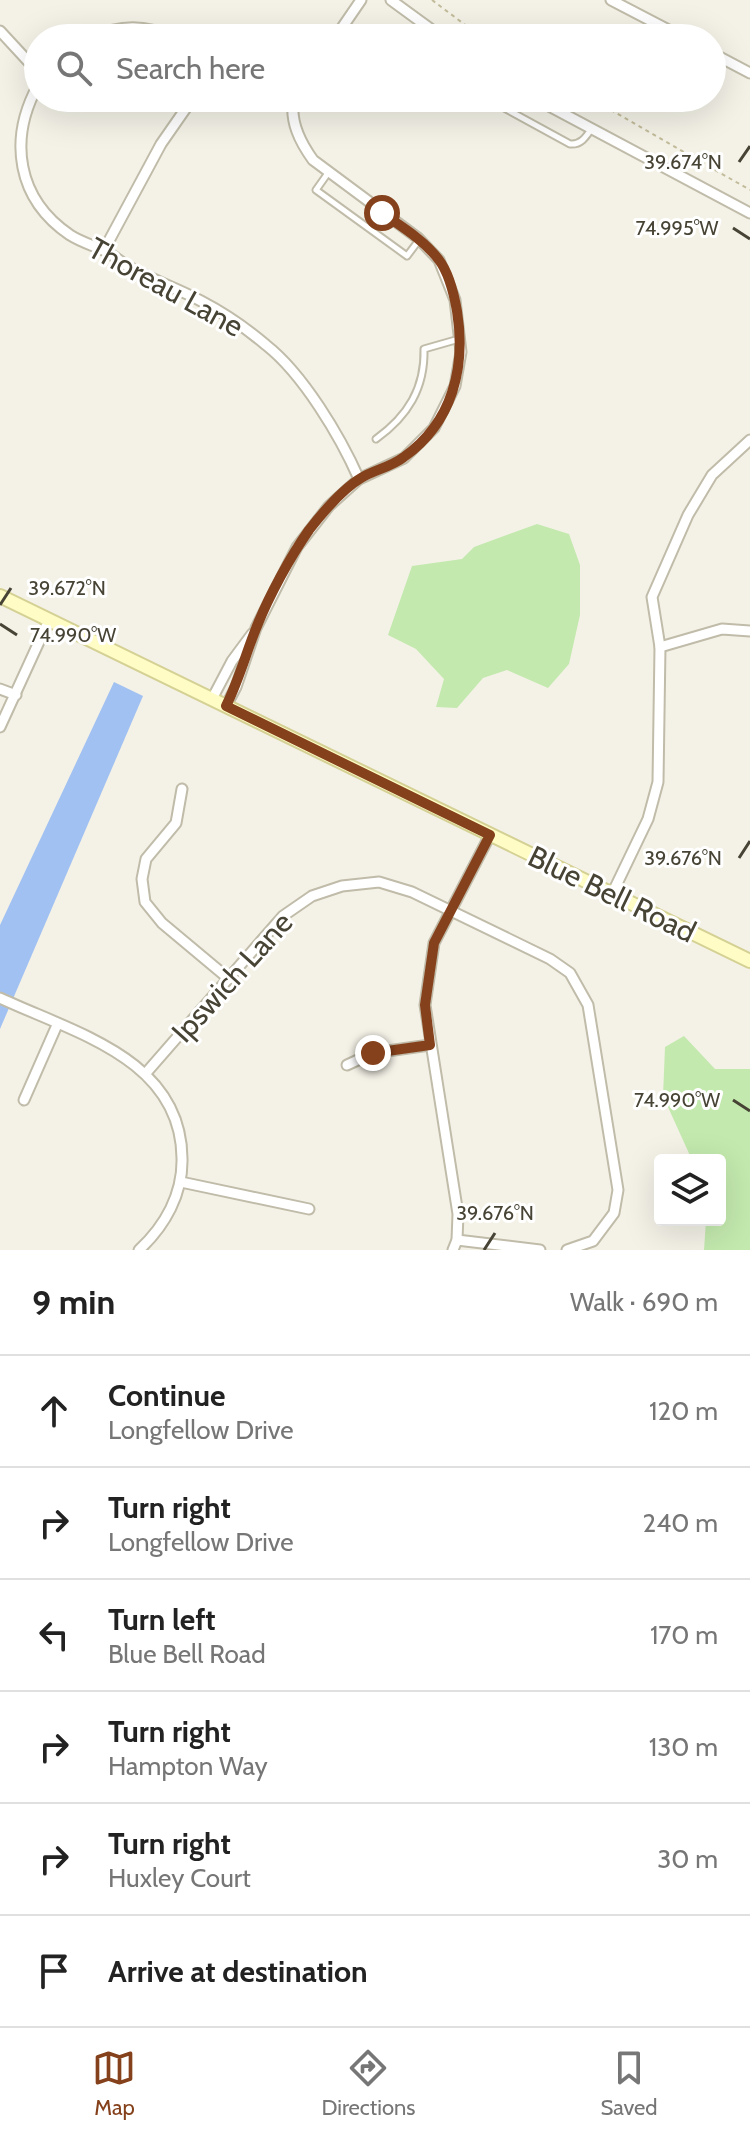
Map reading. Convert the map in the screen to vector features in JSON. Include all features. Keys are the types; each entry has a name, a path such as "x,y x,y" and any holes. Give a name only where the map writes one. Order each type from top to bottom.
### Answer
{"street":[{"path":"345,24 361,0"},
{"path":"391,0 424,24"},
{"path":"611,0 657,24"},
{"path":"0,31 24,57"},
{"path":"726,60 750,73"},
{"name":"Thoreau Lane","path":"26,112 20,132 21,167 39,206 46,214 70,235 229,316 269,346 299,378 337,435 359,479"},
{"path":"104,250 161,144 183,112"},
{"path":"212,699 232,661 256,628 303,538 329,506 359,479 404,458 434,428 455,386 461,352 455,300 439,260 419,240 313,160 303,146 293,120 293,112"},
{"path":"561,112 750,213"},
{"path":"612,894 648,819 658,782 660,647 652,597 688,515 712,475 750,440"},
{"name":"Blue Bell Road","path":"0,596 750,961"},
{"path":"0,727 49,620"},
{"path":"226,706 236,687 256,628"},
{"path":"660,647 722,629 750,631"},
{"path":"0,689 16,695"},
{"path":"182,789 176,823 146,859 142,879 145,902 162,923 229,979"},
{"path":"490,835 434,943 425,1005 458,1214 455,1245 540,1250"},
{"name":"Ipswich Lane","path":"146,1073 283,916 312,896 342,886 379,882 412,892 550,959 570,973 588,1005 618,1190 614,1213 593,1241 567,1250"},
{"path":"0,998 94,1041 146,1073 162,1092 179,1128 181,1182 172,1208 157,1231 139,1250"},
{"path":"24,1100 57,1025"},
{"path":"347,1065 373,1053 430,1045"},
{"path":"181,1182 309,1209"}],"lane":[{"path":"512,112 570,144 577,145 592,128"},
{"path":"328,173 316,190 407,256 419,240"},
{"path":"376,439 411,405 422,381 424,349 460,338"}],"path":[{"path":"432,0 464,24"},
{"path":"614,112 750,190"}],"green space":[{"path":"537,524 569,534 580,565 580,615 569,664 548,688 507,670 483,678 457,708 436,707 444,679 416,649 388,635 412,566 462,559 474,547"},
{"path":"684,1036 715,1069 750,1069 750,1250 704,1250 706,1226 726,1226 726,1154 689,1154 663,1096 665,1047"}],"water":[{"path":"114,682 143,696 0,1029 0,925"}],"route":[{"path":"373,1053 430,1045 425,1005 434,943 490,835 226,706 263,612 297,547 329,506 359,479 404,458 434,428 455,386 461,352 455,300 449,280 439,260 418,238 382,213"}]}
